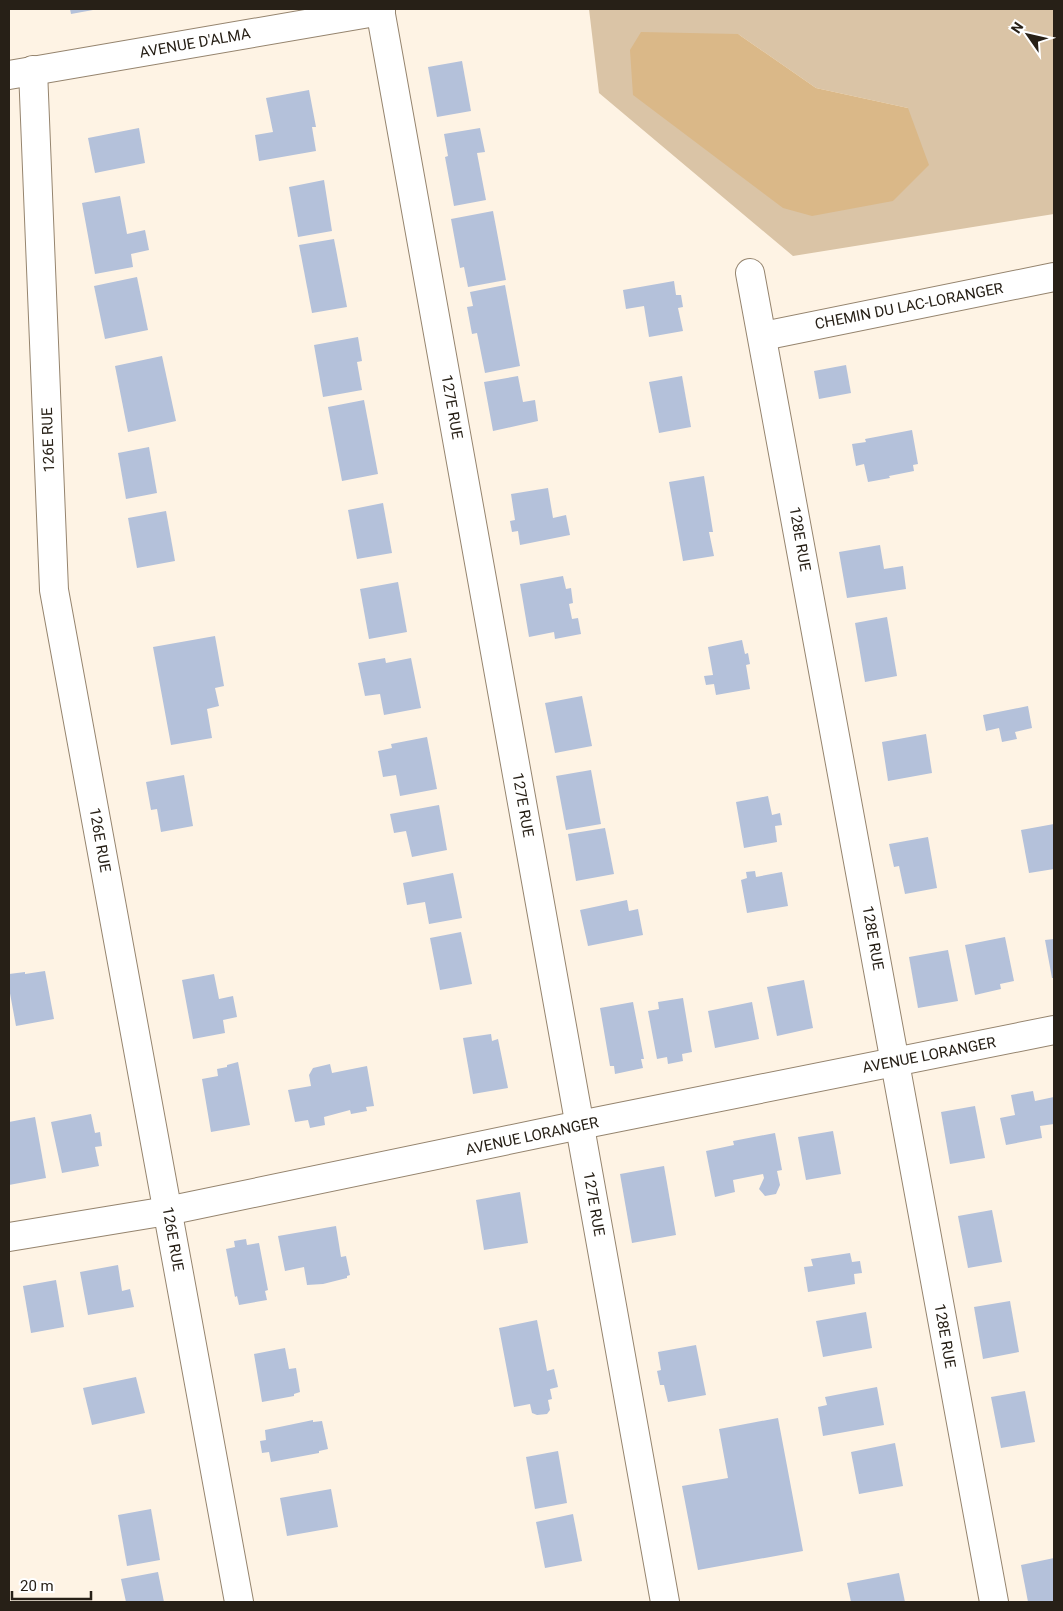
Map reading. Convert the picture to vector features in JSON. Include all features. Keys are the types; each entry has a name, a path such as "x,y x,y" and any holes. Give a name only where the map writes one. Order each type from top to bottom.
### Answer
{"street":[{"name":"AVENUE D'ALMA","path":"21,72 381,10"},
{"name":"127E RUE","path":"381,10 665,1602"},
{"name":"126E RUE","path":"21,72 54,590 239,1602"},
{"name":"128E RUE","path":"750,273 994,1602"},
{"name":"CHEMIN DU LAC-LORANGER","path":"763,336 1054,277"},
{"name":"AVENUE LORANGER","path":"9,1237 168,1211 1054,1030"}],"shaded area":[{"path":"589,9 1054,9 1054,214 793,256 599,93","holes":["738,34 816,88 908,108 893,201"]},
{"path":"641,32 738,34 816,88 908,108 929,165 893,201 812,216 783,208 633,95 630,50"}],"building":[{"path":"70,9 93,9 93,10 71,14"},
{"path":"462,61 471,111 437,117 428,67"},
{"path":"309,90 316,127 312,127 316,151 259,161 255,135 273,132 266,98"},
{"path":"139,128 145,163 95,173 88,138"},
{"path":"480,128 485,152 477,153 486,200 454,206 445,157 448,156 444,134"},
{"path":"324,180 332,231 298,237 289,187"},
{"path":"120,196 127,234 145,230 149,250 131,254 133,267 95,274 82,203"},
{"path":"493,211 506,280 468,287 464,267 460,268 451,219"},
{"path":"334,239 347,307 312,313 299,245"},
{"path":"137,277 148,330 105,339 94,286"},
{"path":"674,281 676,295 681,295 683,307 678,308 683,331 649,337 644,306 626,309 623,290"},
{"path":"505,285 520,366 485,373 477,333 472,334 467,307 473,306 470,292"},
{"path":"358,337 362,361 357,362 362,390 323,397 314,345"},
{"path":"162,356 176,421 128,432 115,366"},
{"path":"846,365 851,393 819,399 814,371"},
{"path":"518,376 523,402 535,400 538,421 493,431 484,382"},
{"path":"682,376 691,427 659,433 649,382"},
{"path":"364,400 378,474 342,481 328,407"},
{"path":"912,430 918,464 913,465 914,471 868,482 864,464 856,466 852,444 866,442 865,439"},
{"path":"149,447 157,493 126,499 118,453"},
{"path":"704,476 713,532 709,532 714,556 683,561 669,482"},
{"path":"548,488 553,518 566,515 570,535 520,545 518,531 512,532 510,521 515,520 511,494"},
{"path":"383,503 392,553 357,559 348,510"},
{"path":"166,511 175,561 137,568 128,518"},
{"path":"880,545 884,569 903,566 906,589 847,598 839,552"},
{"path":"563,576 566,589 571,588 573,603 569,604 572,619 578,618 581,634 555,639 554,632 529,637 520,584"},
{"path":"398,582 407,632 369,639 360,589"},
{"path":"887,617 897,676 865,682 855,623"},
{"path":"215,636 224,686 215,688 219,706 207,709 212,738 171,745 153,647"},
{"path":"742,640 745,654 748,653 750,664 746,665 750,689 716,695 714,684 706,685 704,676 713,675 708,647"},
{"path":"385,658 386,663 411,658 421,708 384,715 380,694 365,696 358,663"},
{"path":"582,696 592,746 555,753 545,703"},
{"path":"1028,706 1032,728 1015,732 1017,739 1002,742 999,728 986,731 983,715"},
{"path":"926,734 932,773 888,781 882,742"},
{"path":"427,737 437,789 400,796 396,775 383,777 378,751 392,748 391,744"},
{"path":"591,770 601,824 566,830 556,776"},
{"path":"184,775 193,826 161,832 157,809 151,810 146,782"},
{"path":"768,796 772,815 780,813 782,825 775,826 777,842 744,848 736,802"},
{"path":"439,805 447,850 412,857 406,831 394,833 390,814"},
{"path":"1054,824 1054,869 1029,873 1021,830"},
{"path":"605,828 614,874 576,881 568,834"},
{"path":"928,837 937,888 905,894 899,866 894,867 889,844"},
{"path":"755,871 756,877 782,872 788,906 747,913 741,880 747,878 746,872"},
{"path":"453,873 462,918 429,924 425,902 407,905 403,883"},
{"path":"627,900 629,911 638,909 643,935 588,946 580,910"},
{"path":"461,932 472,984 440,990 430,938"},
{"path":"1005,937 1014,981 1000,984 1001,989 975,995 965,945"},
{"path":"1054,939 1054,978 1052,978 1045,940"},
{"path":"948,950 958,1001 918,1008 909,957"},
{"path":"45,971 54,1019 16,1026 9,988 9,974"},
{"path":"214,974 219,999 233,996 237,1017 223,1020 225,1033 193,1039 182,980"},
{"path":"804,980 813,1028 777,1036 767,987"},
{"path":"683,998 692,1052 682,1054 683,1061 668,1064 667,1057 657,1059 648,1011 659,1009 658,1002"},
{"path":"633,1002 644,1059 641,1059 643,1068 615,1074 614,1066 610,1066 600,1008"},
{"path":"752,1002 759,1039 715,1048 708,1011"},
{"path":"491,1034 492,1041 498,1039 508,1088 473,1094 463,1038"},
{"path":"238,1062 250,1125 211,1132 202,1079 218,1076 217,1069"},
{"path":"330,1064 332,1073 367,1066 374,1106 366,1107 367,1111 351,1114 350,1110 324,1117 325,1125 310,1128 308,1120 295,1122 288,1090 311,1086 309,1075 313,1068"},
{"path":"1033,1091 1035,1101 1054,1097 1054,1124 1040,1126 1042,1138 1006,1145 1000,1118 1015,1115 1011,1095"},
{"path":"975,1106 985,1158 950,1164 941,1112"},
{"path":"91,1114 95,1133 100,1132 102,1146 95,1147 99,1166 62,1173 51,1122"},
{"path":"35,1117 46,1178 9,1185 9,1122"},
{"path":"833,1131 841,1174 806,1180 798,1137"},
{"path":"775,1133 782,1170 777,1171 780,1185 776,1194 765,1196 759,1189 764,1178 763,1174 733,1180 735,1192 715,1197 706,1151 734,1145 733,1141"},
{"path":"664,1166 676,1235 632,1243 620,1174"},
{"path":"520,1192 528,1243 484,1250 476,1200"},
{"path":"992,1210 1002,1262 968,1268 958,1216"},
{"path":"336,1226 341,1257 346,1256 350,1275 347,1278 323,1284 307,1285 304,1267 285,1271 278,1236"},
{"path":"246,1239 247,1245 259,1243 268,1290 265,1291 267,1300 239,1305 237,1296 235,1297 226,1249 235,1247 234,1241"},
{"path":"850,1253 852,1262 860,1261 862,1273 854,1274 855,1284 808,1292 804,1267 813,1266 811,1259"},
{"path":"118,1265 122,1291 130,1289 134,1307 88,1315 80,1272"},
{"path":"56,1280 64,1327 31,1333 23,1286"},
{"path":"1010,1301 1019,1352 983,1359 974,1307"},
{"path":"866,1312 872,1348 823,1357 816,1321"},
{"path":"537,1320 547,1371 554,1369 558,1387 550,1389 552,1399 548,1400 550,1410 547,1414 537,1415 532,1413 530,1404 514,1407 499,1328"},
{"path":"696,1345 706,1395 668,1402 664,1385 660,1385 657,1371 661,1370 658,1352"},
{"path":"285,1348 289,1369 296,1368 300,1392 294,1394 294,1396 262,1402 254,1354"},
{"path":"136,1377 145,1413 92,1425 83,1388"},
{"path":"877,1387 884,1425 823,1436 818,1407 827,1405 825,1397"},
{"path":"1025,1391 1035,1442 1001,1448 991,1397"},
{"path":"778,1418 803,1551 698,1570 682,1486 728,1478 719,1429"},
{"path":"313,1420 313,1422 322,1421 328,1449 319,1451 319,1453 271,1462 269,1452 262,1453 260,1441 266,1440 265,1430"},
{"path":"895,1443 903,1486 859,1494 851,1452"},
{"path":"558,1451 567,1503 535,1509 526,1457"},
{"path":"331,1489 338,1527 287,1536 280,1498"},
{"path":"151,1509 160,1560 127,1566 118,1515"},
{"path":"573,1514 582,1561 545,1568 536,1522"},
{"path":"1054,1558 1054,1601 1028,1602 1021,1565"},
{"path":"158,1572 164,1602 126,1602 121,1579"},
{"path":"899,1573 905,1602 851,1602 847,1583"}]}
